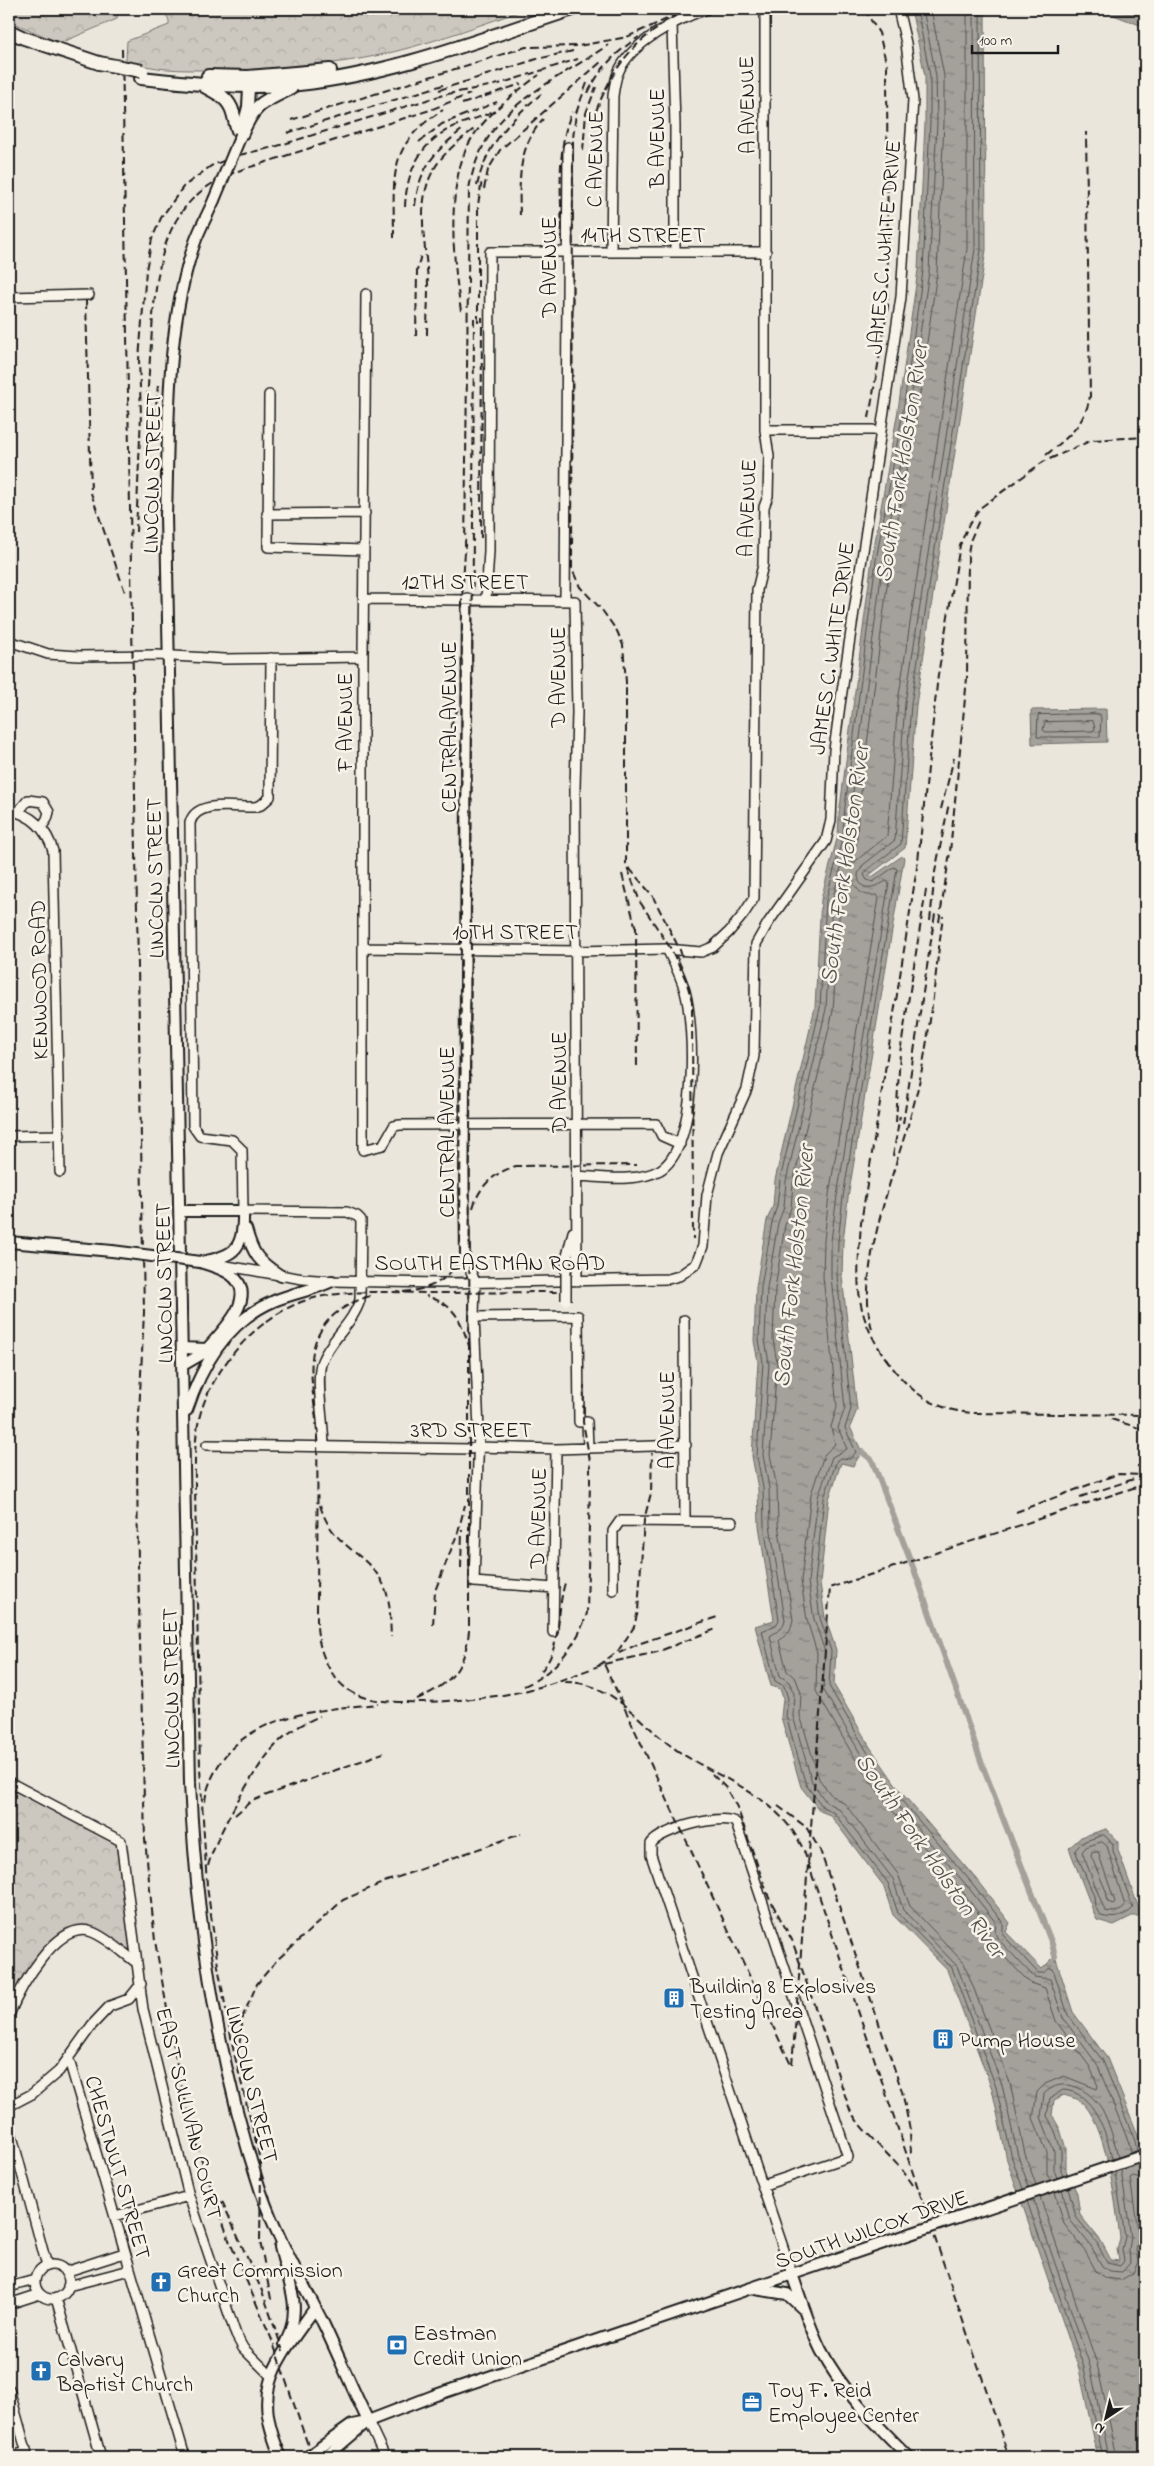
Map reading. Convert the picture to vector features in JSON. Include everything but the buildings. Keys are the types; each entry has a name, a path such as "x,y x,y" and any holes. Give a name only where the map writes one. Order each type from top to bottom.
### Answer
{"highway":[{"path":"9,40 53,56 141,75 201,84 248,82 357,67 406,54 548,9"},
{"path":"141,75 300,84 370,72 407,62 573,9"},
{"path":"9,31 99,66"},
{"path":"201,84 226,100 233,113 236,129 241,136 252,114 267,99 300,84"}],"main road":[{"name":"LINCOLN STREET","path":"248,82 248,107 241,136 196,241 177,322 172,376 166,515 190,1783 198,1899 215,2012 246,2142 261,2192 277,2230 368,2421"},
{"path":"180,1211 243,1215"},
{"path":"200,1262 220,1259 232,1253 241,1242 243,1215"},
{"path":"243,1215 252,1251 262,1262 281,1276"},
{"path":"9,1242 112,1251 200,1262 230,1274 239,1284 242,1296 235,1316 202,1354 183,1365"},
{"path":"184,1418 202,1370 214,1350 230,1333 258,1309 273,1301 332,1281"},
{"path":"182,1348 207,1349"},
{"name":"SOUTH WILCOX DRIVE","path":"326,2457 368,2421 432,2396 1145,2155"},
{"path":"277,2230 280,2249 292,2283 294,2316 286,2342 273,2363 266,2398 268,2417 282,2457"},
{"path":"792,2274 805,2312 822,2351 834,2372 864,2410 909,2457"},
{"path":"749,2289 787,2294 805,2312"},
{"path":"270,2376 315,2308"},
{"path":"307,2457 352,2425 368,2421"}],"street":[{"name":"C AVENUE","path":"611,252 613,96 617,75 623,63 651,37 689,14 706,9"},
{"name":"A AVENUE","path":"667,949 701,952 714,947 743,916 754,898 757,590 763,565 764,507 768,496 769,456 765,430 765,9"},
{"name":"JAMES C. WHITE DRIVE","path":"696,1264 703,1246 707,1195 718,1153 746,1089 754,1056 756,944 789,892 823,846 830,828 834,750 901,297 913,100 906,43 898,9"},
{"name":"B AVENUE","path":"672,24 675,126 674,252"},
{"name":"D AVENUE","path":"568,147 565,600 575,601 576,1281"},
{"name":"14TH STREET","path":"486,599 489,551 490,252 766,252"},
{"name":"F AVENUE","path":"366,294 363,657 364,1150 383,1145 394,1126 464,1126"},
{"path":"9,297 89,296"},
{"path":"269,395 268,547 364,550"},
{"path":"765,430 873,430"},
{"path":"267,514 365,513"},
{"name":"12TH STREET","path":"364,599 467,598 565,600"},
{"name":"CENTRAL AVENUE","path":"467,598 464,1126 465,1256 475,1282 474,1317 478,1447 474,1582 554,1588"},
{"path":"9,641 35,651 60,655 195,658 363,657"},
{"path":"271,658 270,796 255,808 206,808 195,812 190,823 193,1126 200,1136 232,1140 242,1150 243,1215 347,1212 357,1216 361,1224 361,1281 357,1309 334,1339 320,1364 324,1446"},
{"path":"13,811 28,800 43,802 48,812 47,819 41,828"},
{"name":"KENWOOD ROAD","path":"13,811 41,828 51,845 54,861 60,1172"},
{"name":"10TH STREET","path":"363,948 577,951 667,949"},
{"path":"576,1176 630,1178 658,1171 668,1163 680,1144 687,1120 690,1087 689,1007 681,978 667,949"},
{"path":"464,1126 656,1124 662,1136 680,1144"},
{"path":"9,1136 60,1135"},
{"name":"D AVENUE","path":"566,1316 566,1260 576,1217"},
{"name":"SOUTH EASTMAN ROAD","path":"200,1262 281,1276 332,1281 475,1282 668,1279 688,1271 696,1264"},
{"path":"474,1317 578,1316 579,1422 587,1422 588,1447 686,1445"},
{"name":"A AVENUE","path":"684,1320 685,1520"},
{"name":"3RD STREET","path":"207,1445 470,1450 478,1447 556,1449"},
{"name":"D AVENUE","path":"553,1632 556,1449 588,1447"},
{"path":"613,1590 613,1531 616,1523 620,1521 685,1520 732,1522"},
{"name":"EAST SULLIVAN COURT","path":"9,1782 121,1841 143,2009 189,2196 236,2335 242,2348 270,2376"},
{"path":"764,2185 848,2157 736,1823 732,1820 716,1819 701,1821 656,1838 651,1844 651,1855 764,2185 792,2274"},
{"path":"9,2015 18,1993 57,1940 71,1931 92,1932 137,1963"},
{"path":"9,2106 32,2094 60,2072 92,2025 110,2006 129,1999 141,1984"},
{"name":"CHESTNUT STREET","path":"69,2060 185,2457"},
{"path":"9,2125 47,2266"},
{"path":"115,2216 189,2196"},
{"path":"65,2272 124,2253"},
{"path":"47,2266 57,2266 65,2272 68,2286 64,2294 49,2299 40,2294 35,2280 39,2271 47,2266"},
{"path":"68,2286 130,2270"},
{"path":"9,2287 35,2280"},
{"path":"9,2304 40,2294"},
{"path":"56,2298 100,2457"},
{"path":"9,2389 27,2455 9,2457"},
{"name":"LINCOLN STREET","path":"368,2421 385,2457"}],"green space":[{"path":"9,9 118,9 117,19 65,41 58,42 9,21"},
{"path":"157,9 527,9 430,42 375,56 305,66 258,69 179,70 157,68 126,60 127,41 169,25 164,13"},
{"path":"9,1784 119,1840 132,1959 92,1932 57,1940 9,2010"}],"water":[{"name":"South Fork Holston River","path":"911,9 985,9 986,250 916,705 905,848 868,876 872,877 902,856 904,858 848,1198 843,1242 842,1276 857,1410 850,1427 862,1452 853,1466 841,1463 829,1499 820,1583 825,1617 836,1650 834,1685 870,1747 901,1792 976,1879 1010,1923 1006,1932 1042,1969 1055,1956 1073,2012 1107,2058 1140,2140 1145,2176 1145,2457 1098,2457 1079,2369 1007,2160 992,2089 947,1970 893,1915 883,1885 830,1815 820,1811 801,1787 781,1717 783,1698 780,1689 771,1686 755,1626 774,1620 759,1526 758,1489 752,1456 758,1362 754,1341 756,1287 767,1220 773,1206 775,1180 815,1007 821,899 838,835 872,559 898,410 918,270 925,123 925,76","holes":["1064,2095 1079,2100 1088,2110 1103,2143 1120,2238 1117,2249 1119,2261 1111,2260 1101,2241 1080,2215 1077,2193 1066,2170 1066,2149 1060,2129 1052,2115 1054,2100"]},
{"path":"1098,9 1145,9 1145,27"},
{"path":"1106,709 1107,742 1032,744 1031,710"},
{"path":"1106,1829 1118,1842 1118,1850 1139,1909 1139,1916 1132,1916 1114,1925 1097,1920 1069,1848 1081,1837"}],"waterway":[{"path":"862,1452 872,1460 919,1583 983,1767 1055,1956"}],"railway":[{"path":"291,120 526,47 578,46 627,37 689,9"},
{"path":"864,9 879,33 887,66 888,306 869,418"},
{"path":"596,111 607,86 621,63 638,44 660,27"},
{"path":"588,93 609,61 639,37"},
{"path":"403,1292 421,1289 438,1283 451,1272 460,1256 462,599 465,551 469,189 476,161 488,138 503,118 541,87 608,45"},
{"path":"122,49 144,1312 137,1456 145,1839 155,1941 179,2076 199,2152 229,2240 272,2340 312,2457"},
{"path":"439,90 537,59 573,51"},
{"path":"136,532 141,414 139,360 146,270 152,239 161,218 183,187 211,166 235,156 274,147 443,95 499,84 578,59"},
{"path":"484,189 488,170 500,150 602,61"},
{"path":"461,311 453,222 458,176 463,156 472,138 486,120 539,75"},
{"path":"587,83 576,113 573,138 572,569 580,587 602,610 617,631 623,645 626,682 626,864 640,902 671,949 686,980 692,1001 693,1239"},
{"path":"462,104 521,84"},
{"path":"287,133 443,85"},
{"path":"583,151 586,113 596,87"},
{"path":"147,400 153,316 159,269 164,248 172,228 182,211 196,195 215,182 238,171 430,110 470,94"},
{"path":"477,186 486,158 501,134 541,94"},
{"path":"419,142 442,124 497,102"},
{"path":"394,238 394,180 402,150 411,136 443,110"},
{"path":"405,207 408,182 412,171 417,160 432,141 453,127 493,111"},
{"path":"562,243 561,159 563,142 572,112"},
{"path":"520,215 520,176 524,152 543,119"},
{"path":"415,206 424,171 436,153 463,129"},
{"path":"427,335 428,285 423,226 424,197 428,182 438,163 452,147 474,129"},
{"path":"1046,455 1074,430 1084,415 1090,396 1086,132"},
{"path":"478,323 478,205 482,180"},
{"path":"416,336 417,271 421,254"},
{"path":"86,301 91,493 126,595"},
{"path":"469,1346 474,316"},
{"path":"481,538 482,317"},
{"path":"145,450 155,416 158,385"},
{"path":"889,1363 868,1328 863,1312 858,1280 861,1223 918,861 938,675 960,545 968,526 980,508 1043,462 1092,440 1145,437"},
{"path":"939,922 950,852 967,678 968,554 970,541 980,518"},
{"path":"450,764 451,725 459,706"},
{"path":"941,809 954,758"},
{"path":"930,921 935,872 949,803"},
{"path":"629,868 652,895 680,950 683,960"},
{"path":"622,874 637,933"},
{"path":"896,1123 900,1053 926,890"},
{"path":"903,1124 935,914"},
{"path":"872,1329 868,1303 869,1275 874,1244 881,1213 909,1122 921,1075 929,1030 943,916"},
{"path":"636,926 637,1069"},
{"path":"893,1156 900,1116"},
{"path":"473,1208 479,1193 488,1181 501,1172 516,1166 637,1165"},
{"path":"271,2299 260,2241 261,2171 258,2150 234,2053 218,1966 207,1886 200,1768 195,1487 196,1442 200,1415 217,1377 244,1341 279,1313 298,1303 318,1297 358,1292 557,1292"},
{"path":"370,1296 352,1303 330,1319 319,1334 313,1355 312,1379 317,1426 317,1627 320,1647 328,1666 339,1682 355,1694 370,1699 414,1702 491,1697 528,1690 604,1664 792,2067"},
{"path":"417,1699 439,1687 454,1673 464,1655 469,1631 469,1346 463,1328 450,1308 426,1296"},
{"path":"886,1358 903,1380 923,1397 947,1408 960,1411 974,1413 1145,1415"},
{"path":"524,1686 545,1673 563,1656 578,1636 587,1613 590,1461 583,1422 584,1386"},
{"path":"1111,1419 1145,1430"},
{"path":"598,1666 618,1651 634,1627 638,1611 644,1520 651,1493 652,1453"},
{"path":"1137,1466 1145,1467"},
{"path":"1016,1512 1119,1474 1145,1475"},
{"path":"1080,1497 1134,1479"},
{"path":"792,2065 830,1588 1145,1484"},
{"path":"320,1505 326,1520 334,1532 342,1542 370,1566 385,1588 389,1606 391,1637"},
{"path":"433,1625 435,1591 458,1532 465,1505"},
{"path":"461,1568 462,1530"},
{"path":"541,1671 548,1662 552,1652 558,1630 565,1583"},
{"path":"619,1653 638,1644 720,1616"},
{"path":"604,1664 657,1652 716,1629"},
{"path":"564,1682 582,1684 598,1689 612,1697 626,1706 664,1741 678,1751 765,1803 780,1816 793,1832 804,1851 1009,2457"},
{"path":"205,1802 208,1788 218,1766 232,1749 248,1735 289,1717 334,1708 378,1704"},
{"path":"208,1866 227,1821 246,1786 266,1757 290,1732 320,1716"},
{"path":"235,1815 250,1802 264,1796 383,1753"},
{"path":"712,1774 726,1788 737,1807 769,1898 792,1940 850,2110 864,2130 913,2185"},
{"path":"778,1806 806,1827 820,1850 902,2091 910,2130 911,2154"},
{"path":"238,2055 243,2016 257,1984 276,1961 343,1900 387,1881 521,1834"},
{"path":"222,2201 262,2291 283,2351"}],"place":[{"name":"Building 8 Explosives Testing Area","path":"674,1998"},
{"name":"Pump House","path":"943,2039"},
{"name":"Great Commission Church","path":"161,2282"},
{"name":"Eastman Credit Union","path":"397,2345"},
{"name":"Calvary Baptist Church","path":"41,2371"},
{"name":"Toy F. Reid Employee Center","path":"752,2402"}]}
